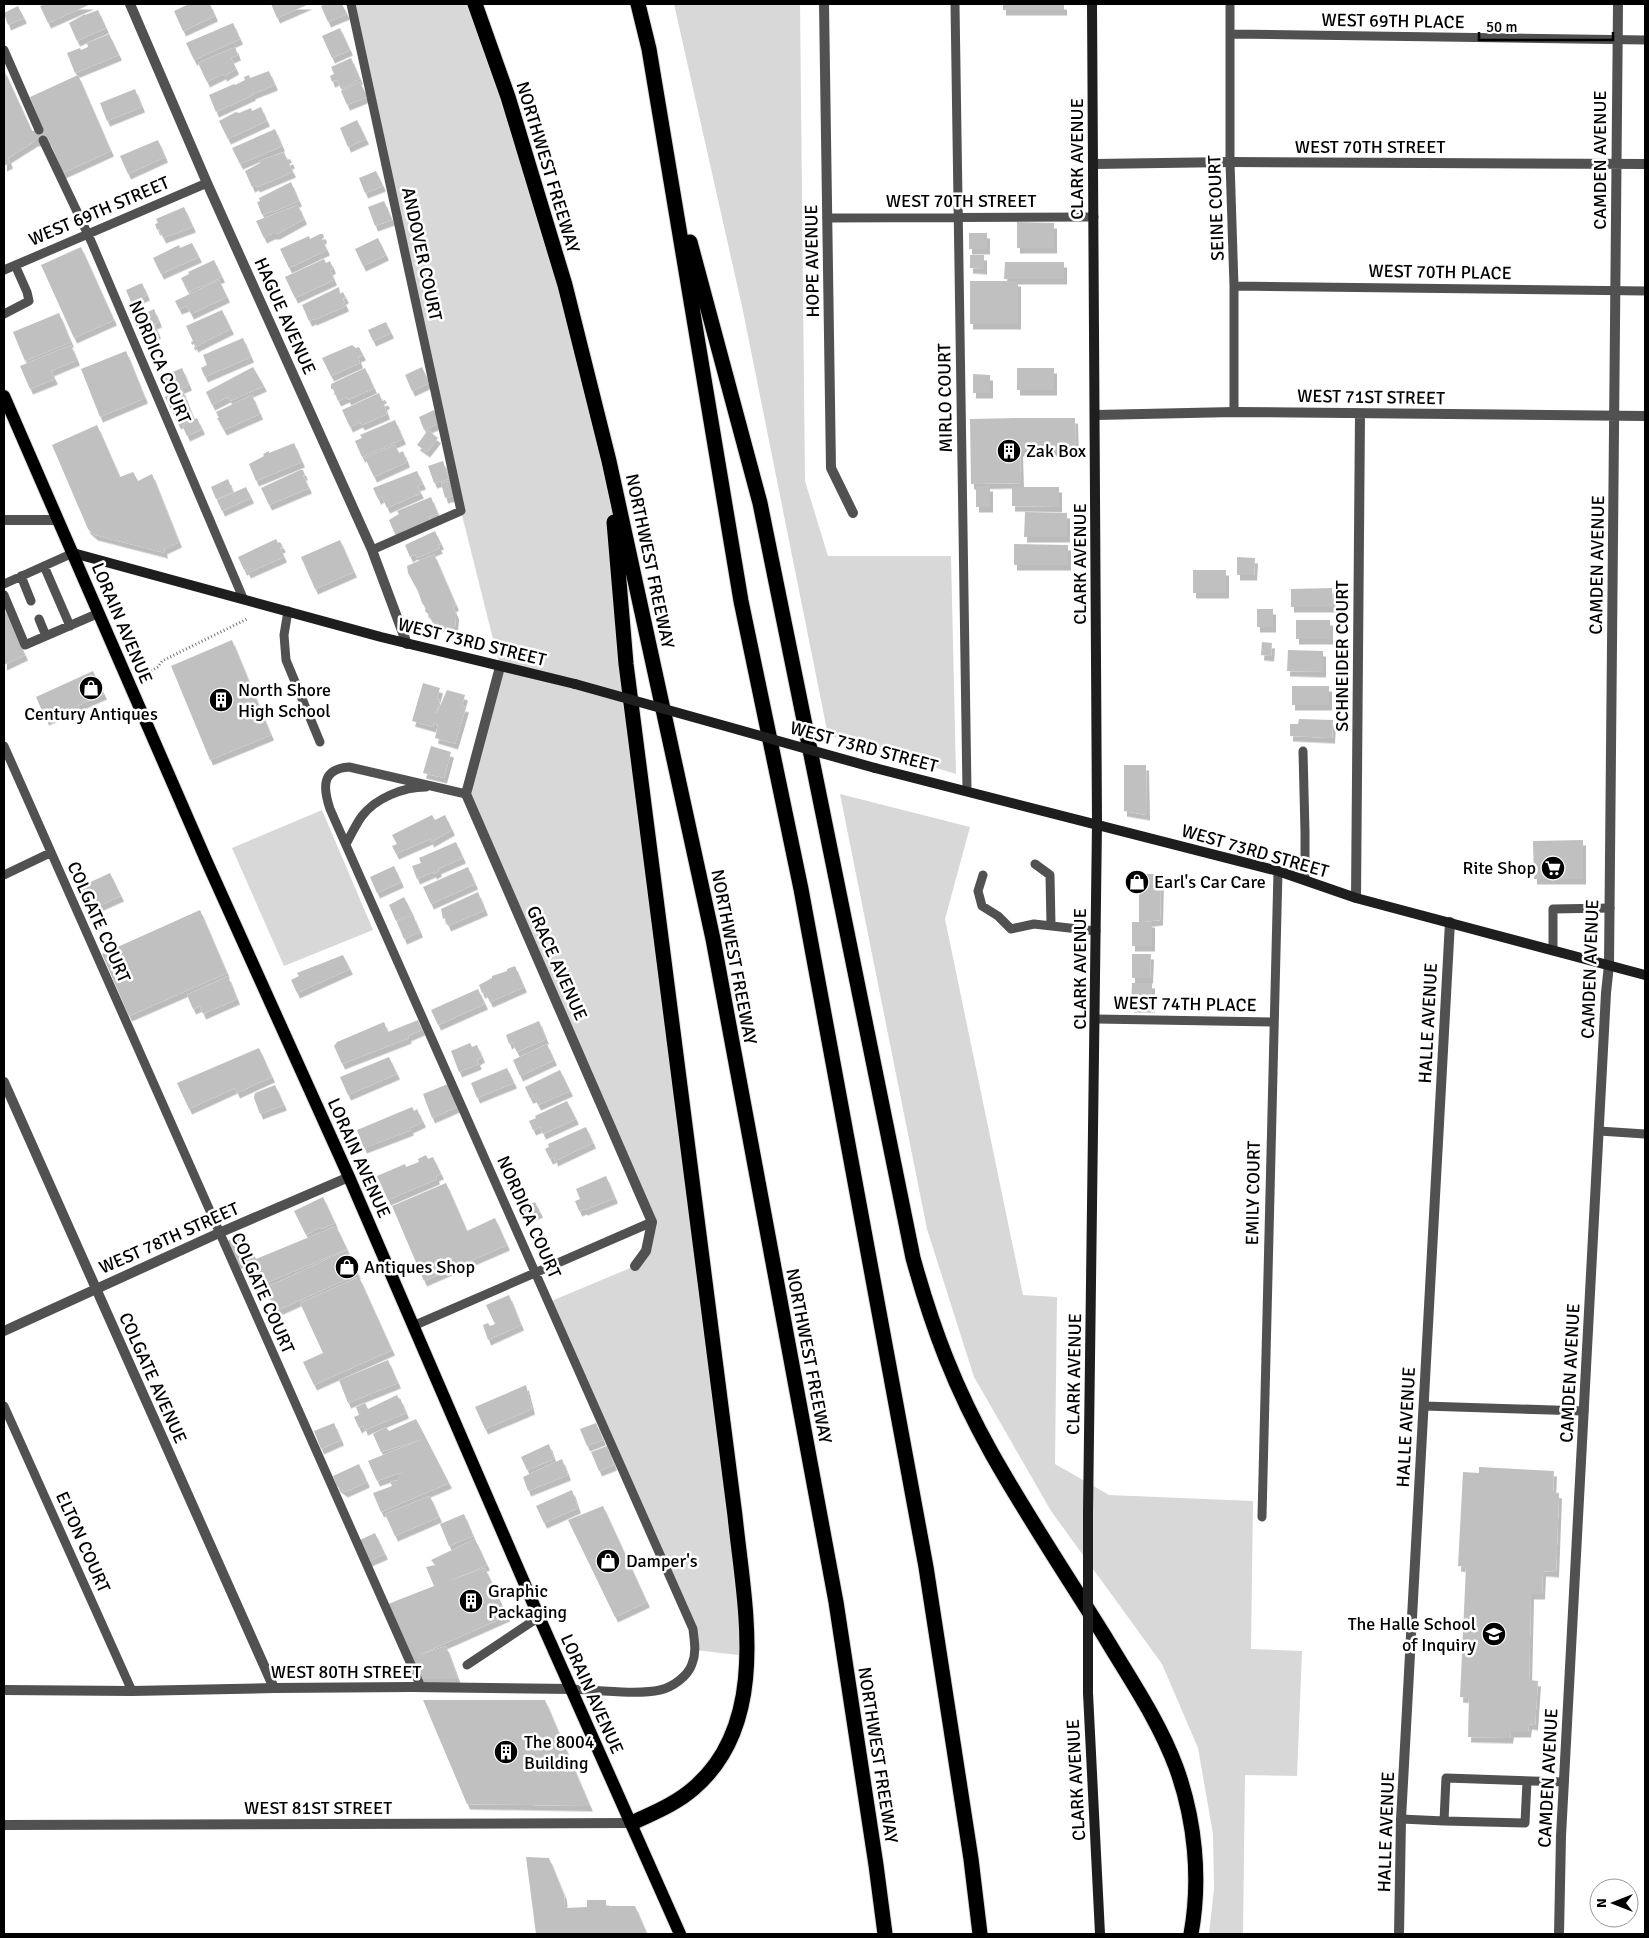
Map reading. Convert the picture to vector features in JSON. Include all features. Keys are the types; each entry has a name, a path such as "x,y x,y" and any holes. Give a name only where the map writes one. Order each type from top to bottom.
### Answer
{"highway":[{"name":"NORTHWEST FREEWAY","path":"475,4 508,96 565,285 609,461 714,948 836,1602 885,1934"},
{"path":"638,4 649,49 741,601 801,889 926,1567 971,1859 980,1934"},
{"path":"667,158 760,503 911,1248 926,1304 940,1345 971,1416 1022,1506 1143,1701 1176,1766 1189,1812 1196,1866 1196,1893 1191,1934"},
{"path":"609,461 626,664 735,1516 745,1610 747,1656 743,1706 731,1739 717,1763 695,1788 672,1805 632,1823"}],"main road":[{"name":"LORAIN AVENUE","path":"4,396 202,851 349,1177 539,1617 680,1934"}],"street":[{"name":"HAGUE AVENUE","path":"130,4 207,183 372,550 407,644"},
{"name":"HOPE AVENUE","path":"824,4 831,468 853,513"},
{"name":"CLARK AVENUE","path":"1092,4 1097,824 1096,1019 1088,1512 1088,1693 1100,1934"},
{"name":"CAMDEN AVENUE","path":"1559,1934 1561,1836 1609,965 1618,4"},
{"name":"WEST 70TH STREET","path":"1094,164 1230,162 1645,164"},
{"name":"WEST 71ST STREET","path":"1096,415 1234,412 1645,416"},
{"name":"SCHNEIDER COURT","path":"1356,898 1360,414"},
{"path":"4,520 57,520"},
{"name":"WEST 73RD STREET","path":"73,553 407,644 575,684 874,768 1278,871 1356,898 1645,974"},
{"path":"466,794 500,667"},
{"name":"GRACE AVENUE","path":"466,794 652,1222"},
{"name":"HALLE AVENUE","path":"1399,1934 1401,1819 1450,922"},
{"name":"COLGATE AVENUE","path":"4,1082 274,1688"},
{"name":"WEST 78TH STREET","path":"4,1331 219,1233 349,1177"},
{"path":"635,1266 646,1251 652,1222"},
{"name":"WEST 80TH STREET","path":"4,1690 132,1691 274,1688 421,1688 571,1690"},
{"name":"WEST 81ST STREET","path":"4,1825 632,1823"}],"lane":[{"name":"ANDOVER COURT","path":"352,4 461,511 372,550"},
{"name":"MIRLO COURT","path":"955,4 968,791"},
{"name":"SEINE COURT","path":"1230,4 1230,162 1234,286 1234,412"},
{"name":"WEST 69TH PLACE","path":"1230,34 1645,40"},
{"path":"4,50 39,130"},
{"name":"NORDICA COURT","path":"43,140 88,234 243,598"},
{"name":"WEST 69TH STREET","path":"4,270 207,183"},
{"name":"WEST 70TH STREET","path":"827,218 958,216 1094,217"},
{"path":"4,314 29,301 15,265"},
{"name":"WEST 70TH PLACE","path":"1234,286 1645,291"},
{"path":"4,584 73,553"},
{"path":"44,566 70,626"},
{"path":"21,576 31,601"},
{"path":"4,595 25,645 99,613"},
{"path":"288,611 284,635 286,660 320,742"},
{"path":"39,619 46,636"},
{"name":"COLGATE COURT","path":"4,746 50,854 421,1688"},
{"path":"1303,751 1305,880"},
{"name":"NORDICA COURT","path":"443,788 349,767 332,773 326,781 324,792 693,1629 695,1650 692,1664 685,1676"},
{"path":"346,844 362,816 381,800 404,790 417,787 443,788 466,794"},
{"path":"4,875 50,854"},
{"path":"1035,864 1050,875 1050,925"},
{"name":"EMILY COURT","path":"1262,1517 1278,871"},
{"path":"983,875 978,891 982,906 998,916 1011,929 1034,924 1096,931"},
{"path":"1553,950 1553,908 1610,908"},
{"name":"WEST 74TH PLACE","path":"1096,1019 1274,1022"},
{"path":"1599,1131 1645,1134"},
{"path":"413,1326 652,1222"},
{"name":"ELTON COURT","path":"4,1406 132,1691"},
{"path":"1424,1406 1584,1411"},
{"path":"467,1665 539,1617"},
{"name":"WEST 80TH STREET","path":"571,1690 662,1690 685,1676"},
{"path":"1444,1821 1446,1778 1564,1782"},
{"path":"1401,1819 1524,1823 1527,1781"}],"path":[{"path":"151,671 158,667 162,661 247,619"}],"shaded area":[{"path":"351,4 475,4 508,97 609,461 747,1656 695,1650 693,1629 549,1302 635,1266 652,1222 466,794 500,667 461,511"},
{"path":"674,4 800,4 805,481 828,556 951,556 956,774 828,735 743,311"},
{"path":"840,794 970,827 945,919 1023,1295 1057,1297 1055,1464 1109,1495 1253,1501 1251,1649 1302,1651 1297,1776 1245,1775 1243,1934 1209,1934 1214,1889 1213,1834 1198,1748 1162,1664 1051,1511 974,1377 927,1229"},
{"path":"322,810 373,930 284,966 232,848"}],"building":[{"path":"46,4 91,4 48,23 40,6"},
{"path":"189,4 210,4 215,16 183,31 174,11"},
{"path":"271,4 309,4 277,18"},
{"path":"326,4 342,4 347,14 328,22 321,6"},
{"path":"1003,4 1064,4 1064,10 1003,10"},
{"path":"18,6 24,18 8,25 4,13"},
{"path":"98,10 106,28 77,41 69,23 85,14"},
{"path":"233,23 240,39 194,60 186,43"},
{"path":"340,28 350,50 332,58 322,36"},
{"path":"109,34 119,55 75,73 67,53 88,47 87,43"},
{"path":"235,47 238,55 231,58 236,69 207,82 198,63"},
{"path":"351,58 360,79 341,89 337,80 332,82 330,76 334,74 331,67"},
{"path":"4,70 32,131 43,129 30,97 78,75 111,151 63,173 49,140 35,141 8,158 10,163 4,166"},
{"path":"269,71 275,85 216,112 209,95 245,80 244,77 249,75 250,78"},
{"path":"360,82 367,97 347,105 341,91"},
{"path":"135,89 142,107 107,121 100,103"},
{"path":"261,107 267,121 228,139 219,121 236,112 239,113 251,108 252,111"},
{"path":"357,120 366,139 348,147 340,128"},
{"path":"275,129 282,146 240,164 232,148"},
{"path":"158,140 165,157 128,174 120,156"},
{"path":"284,152 287,160 290,159 292,163 289,164 293,172 257,187 256,185 252,187 245,171 260,163 259,161"},
{"path":"376,171 383,186 365,193 359,178"},
{"path":"291,182 299,201 262,215 257,202 260,201 259,198"},
{"path":"384,201 392,220 375,226 368,207"},
{"path":"298,205 304,219 277,234 264,238 256,221"},
{"path":"184,207 193,227 163,238 159,229 157,230 155,224 158,223 156,219"},
{"path":"1017,222 1054,223 1054,248 1017,248"},
{"path":"969,233 987,233 987,249 969,249"},
{"path":"323,234 324,238 322,239 327,250 289,268 280,249 309,236 310,239"},
{"path":"378,238 386,255 363,266 355,249"},
{"path":"192,243 199,257 161,274 153,258 179,245 180,248"},
{"path":"81,247 114,320 74,338 41,265"},
{"path":"970,255 984,255 984,269 970,268"},
{"path":"324,259 326,263 330,261 333,268 330,270 334,280 295,298 285,277"},
{"path":"214,260 222,277 188,292 181,278 189,274 188,272"},
{"path":"1005,262 1064,262 1064,279 1004,279"},
{"path":"219,280 227,297 191,314 187,306 179,309 175,301"},
{"path":"970,281 1018,281 1018,324 970,324"},
{"path":"142,283 147,295 131,302 126,290"},
{"path":"339,287 340,294 343,292 346,298 343,299 346,306 309,321 302,305"},
{"path":"154,309 159,322 154,324 158,333 143,340 133,319"},
{"path":"222,310 231,329 195,347 194,344 192,345 191,342 193,341 186,326"},
{"path":"59,313 71,342 25,361 13,332"},
{"path":"386,322 391,333 373,341 368,330"},
{"path":"243,338 251,357 205,377 201,368 207,365 203,355"},
{"path":"71,345 77,360 51,371 55,379 30,389 20,366"},
{"path":"352,345 356,348 359,347 363,355 358,357 360,363 331,376 322,358"},
{"path":"126,351 145,398 100,417 81,369"},
{"path":"253,367 264,386 230,401 228,397 212,405 206,392"},
{"path":"422,367 429,383 412,391 405,375"},
{"path":"182,368 189,385 170,393 163,376"},
{"path":"365,368 374,388 348,400 347,397 338,401 333,389 331,389 331,384"},
{"path":"1017,368 1054,368 1054,390 1017,390"},
{"path":"973,374 990,375 990,393 973,393"},
{"path":"182,389 193,417 178,424 165,397"},
{"path":"379,393 382,401 385,400 387,403 384,405 387,414 362,425 360,422 350,427 342,410"},
{"path":"252,395 260,414 224,430 217,418 219,418 216,412"},
{"path":"434,410 440,423 424,430 419,417"},
{"path":"197,418 202,429 187,436 182,425"},
{"name":"Zak Box","path":"1075,418 1076,451 1020,451 1021,483 971,484 970,419"},
{"path":"395,420 403,439 362,457 355,441 362,438 360,435"},
{"path":"97,425 120,477 133,472 138,481 152,474 179,542 164,549 165,553 95,535 88,529 52,445"},
{"path":"428,430 438,438 427,452 417,445"},
{"path":"294,443 302,462 256,481 249,464 269,451 269,453"},
{"path":"395,445 399,453 403,451 407,462 374,477 365,458"},
{"path":"443,461 449,479 434,483 428,466"},
{"path":"303,470 305,475 303,475 309,488 269,505 261,488"},
{"path":"417,471 423,484 417,486 421,493 387,508 382,497 378,499 373,488"},
{"path":"228,479 233,492 216,499 211,487"},
{"path":"451,481 454,496 445,498 441,483"},
{"path":"976,486 990,486 990,507 976,507"},
{"path":"246,487 251,498 222,511 217,500"},
{"path":"1012,487 1059,487 1059,507 1012,506"},
{"path":"431,497 438,514 429,517 431,520 399,535 395,534 389,520 399,514 397,511"},
{"path":"1025,512 1067,513 1067,537 1024,537"},
{"path":"435,531 441,544 438,545 440,548 417,558 415,554 410,557 405,545"},
{"path":"276,539 283,547 280,548 284,557 248,573 246,569 244,570 238,557"},
{"path":"340,540 354,572 315,589 301,557"},
{"path":"1014,544 1068,545 1068,565 1014,565"},
{"path":"434,554 456,605 453,607 456,614 455,626 450,628 440,626 437,622 433,623 425,611 426,608 408,573 407,566"},
{"path":"1237,557 1255,558 1254,575 1237,575"},
{"path":"1193,570 1226,570 1226,593 1193,593"},
{"path":"1332,588 1333,607 1291,607 1291,589"},
{"path":"4,608 25,655 4,665"},
{"path":"1257,609 1273,609 1273,627 1257,627"},
{"path":"1296,620 1330,620 1330,639 1296,639"},
{"name":"North Shore High School","path":"232,640 271,735 210,760 171,666"},
{"path":"1262,642 1272,643 1271,656 1261,655"},
{"path":"1288,650 1323,651 1323,672 1287,671"},
{"path":"93,671 104,694 46,720 36,697"},
{"path":"423,683 440,688 437,699 440,700 436,713 447,690 465,695 462,706 466,707 455,744 435,738 438,725 434,723 433,727 412,721"},
{"path":"1292,686 1329,686 1329,705 1292,705"},
{"path":"1299,719 1333,720 1332,738 1290,736 1290,724 1298,724"},
{"path":"431,746 451,752 444,778 423,773"},
{"path":"1124,765 1146,765 1147,815 1124,811"},
{"path":"432,815 435,820 445,815 452,830 431,842 430,839 396,854 392,846 397,844 392,835"},
{"path":"1583,840 1583,879 1534,879 1533,841"},
{"path":"456,842 463,858 438,869 439,871 434,874 433,872 417,879 412,866 421,863 419,858"},
{"path":"394,866 401,882 377,893 370,877"},
{"path":"468,867 475,884 431,904 423,887"},
{"path":"110,873 121,896 92,909 82,886"},
{"path":"1146,874 1161,874 1160,920 1141,922 1152,922 1152,946 1132,946 1132,922 1139,922 1139,879"},
{"path":"478,892 485,910 448,926 445,918 443,919 441,909"},
{"path":"404,897 412,913 396,921 389,905"},
{"path":"200,910 227,973 129,1016 102,954"},
{"path":"413,915 420,932 404,939 397,922"},
{"path":"1132,954 1151,954 1150,978 1132,978"},
{"path":"343,955 350,969 297,993 291,980 299,976 297,973"},
{"path":"515,966 524,987 490,1002 485,992 482,993 479,985 492,978 492,976"},
{"path":"228,976 237,999 203,1014 200,1006 193,1009 187,995"},
{"path":"1132,983 1152,983 1152,1007 1131,1007"},
{"path":"478,989 485,1004 438,1025 431,1010"},
{"path":"418,1020 422,1030 408,1036 409,1038 342,1064 334,1046 337,1042 384,1022 388,1032"},
{"path":"539,1021 546,1039 517,1052 512,1042 509,1044 506,1035"},
{"path":"470,1043 472,1047 477,1045 482,1057 477,1060 479,1064 459,1072 451,1051"},
{"path":"547,1044 554,1060 520,1076 513,1060"},
{"path":"259,1048 272,1077 237,1093 235,1088 189,1109 177,1083"},
{"path":"389,1057 397,1074 348,1095 340,1077"},
{"path":"507,1068 514,1083 477,1098 471,1083"},
{"path":"560,1070 570,1091 538,1105 534,1097 530,1098 525,1087"},
{"path":"448,1084 457,1107 432,1118 423,1094"},
{"path":"275,1085 284,1105 260,1114 254,1098 255,1093"},
{"path":"567,1101 576,1119 543,1134 540,1127 533,1130 529,1121 536,1118 535,1116"},
{"path":"412,1107 414,1111 417,1109 423,1122 410,1128 411,1130 364,1148 357,1130"},
{"path":"586,1127 593,1143 555,1161 554,1157 550,1159 545,1149 549,1147 548,1144"},
{"path":"426,1155 428,1159 433,1157 441,1174 436,1176 437,1179 388,1200 377,1176 405,1164 406,1167 419,1162 418,1159"},
{"path":"606,1176 615,1198 579,1211 575,1201 580,1199 576,1189"},
{"path":"446,1183 467,1231 495,1218 507,1245 424,1281 392,1206"},
{"path":"323,1197 335,1223 321,1229 320,1227 306,1235 294,1211"},
{"path":"535,1202 540,1212 526,1219 522,1208"},
{"path":"336,1226 347,1249 254,1288 244,1264"},
{"path":"244,1233 254,1256 237,1264 227,1241"},
{"path":"347,1250 358,1274 276,1311 265,1288"},
{"path":"359,1277 392,1350 314,1385 303,1362 323,1353 300,1303"},
{"path":"509,1295 521,1325 488,1340 483,1325 488,1323 490,1326 495,1324 486,1305"},
{"path":"388,1360 398,1383 348,1403 339,1380"},
{"path":"526,1385 532,1409 485,1429 475,1407"},
{"path":"397,1395 406,1413 365,1430 363,1425 359,1428 354,1417 359,1415 356,1407 365,1403 368,1409"},
{"path":"416,1419 449,1483 381,1512 373,1493 392,1486 390,1482 398,1480 398,1474 408,1470 377,1481 368,1461 423,1439 381,1452 373,1434 386,1427 389,1431"},
{"path":"334,1423 341,1440 321,1449 314,1431"},
{"path":"596,1423 603,1440 587,1446 580,1429"},
{"path":"549,1444 554,1459 527,1470 521,1457"},
{"path":"607,1446 614,1465 599,1471 591,1452"},
{"path":"562,1459 568,1475 528,1491 523,1477"},
{"path":"359,1464 367,1482 345,1492 337,1486 333,1476"},
{"path":"1479,1467 1554,1471 1553,1492 1559,1493 1556,1572 1543,1571 1542,1594 1531,1594 1529,1680 1538,1681 1535,1725 1529,1724 1528,1732 1511,1732 1510,1738 1468,1737 1469,1698 1460,1697 1466,1567 1458,1566 1463,1472 1479,1473"},
{"path":"572,1490 578,1508 544,1523 536,1506"},
{"path":"430,1496 439,1517 395,1536 385,1514"},
{"name":"Damper's","path":"603,1506 647,1602 615,1617 568,1520"},
{"path":"464,1514 473,1536 449,1546 440,1524"},
{"path":"375,1533 385,1554 369,1561 360,1540"},
{"path":"475,1539 487,1565 449,1581 485,1568 507,1616 419,1655 446,1646 458,1679 420,1679 388,1604 434,1586 426,1567 435,1565 431,1560"},
{"name":"The 8004 Building","path":"423,1700 545,1700 590,1806 467,1804"},
{"path":"526,1857 549,1858 564,1895 565,1908 587,1907 587,1900 606,1900 606,1906 635,1906 647,1934 536,1934"}],"place":[{"name":"Zak Box","path":"1009,451"},
{"name":"Century Antiques","path":"91,688"},
{"name":"North Shore High School","path":"221,700"},
{"name":"Rite Shop","path":"1553,868"},
{"name":"Earl's Car Care","path":"1137,882"},
{"name":"Antiques Shop","path":"347,1267"},
{"name":"Damper's","path":"608,1561"},
{"name":"Graphic Packaging","path":"471,1601"},
{"name":"The Halle School of Inquiry","path":"1494,1634"},
{"name":"The 8004 Building","path":"506,1752"}]}
